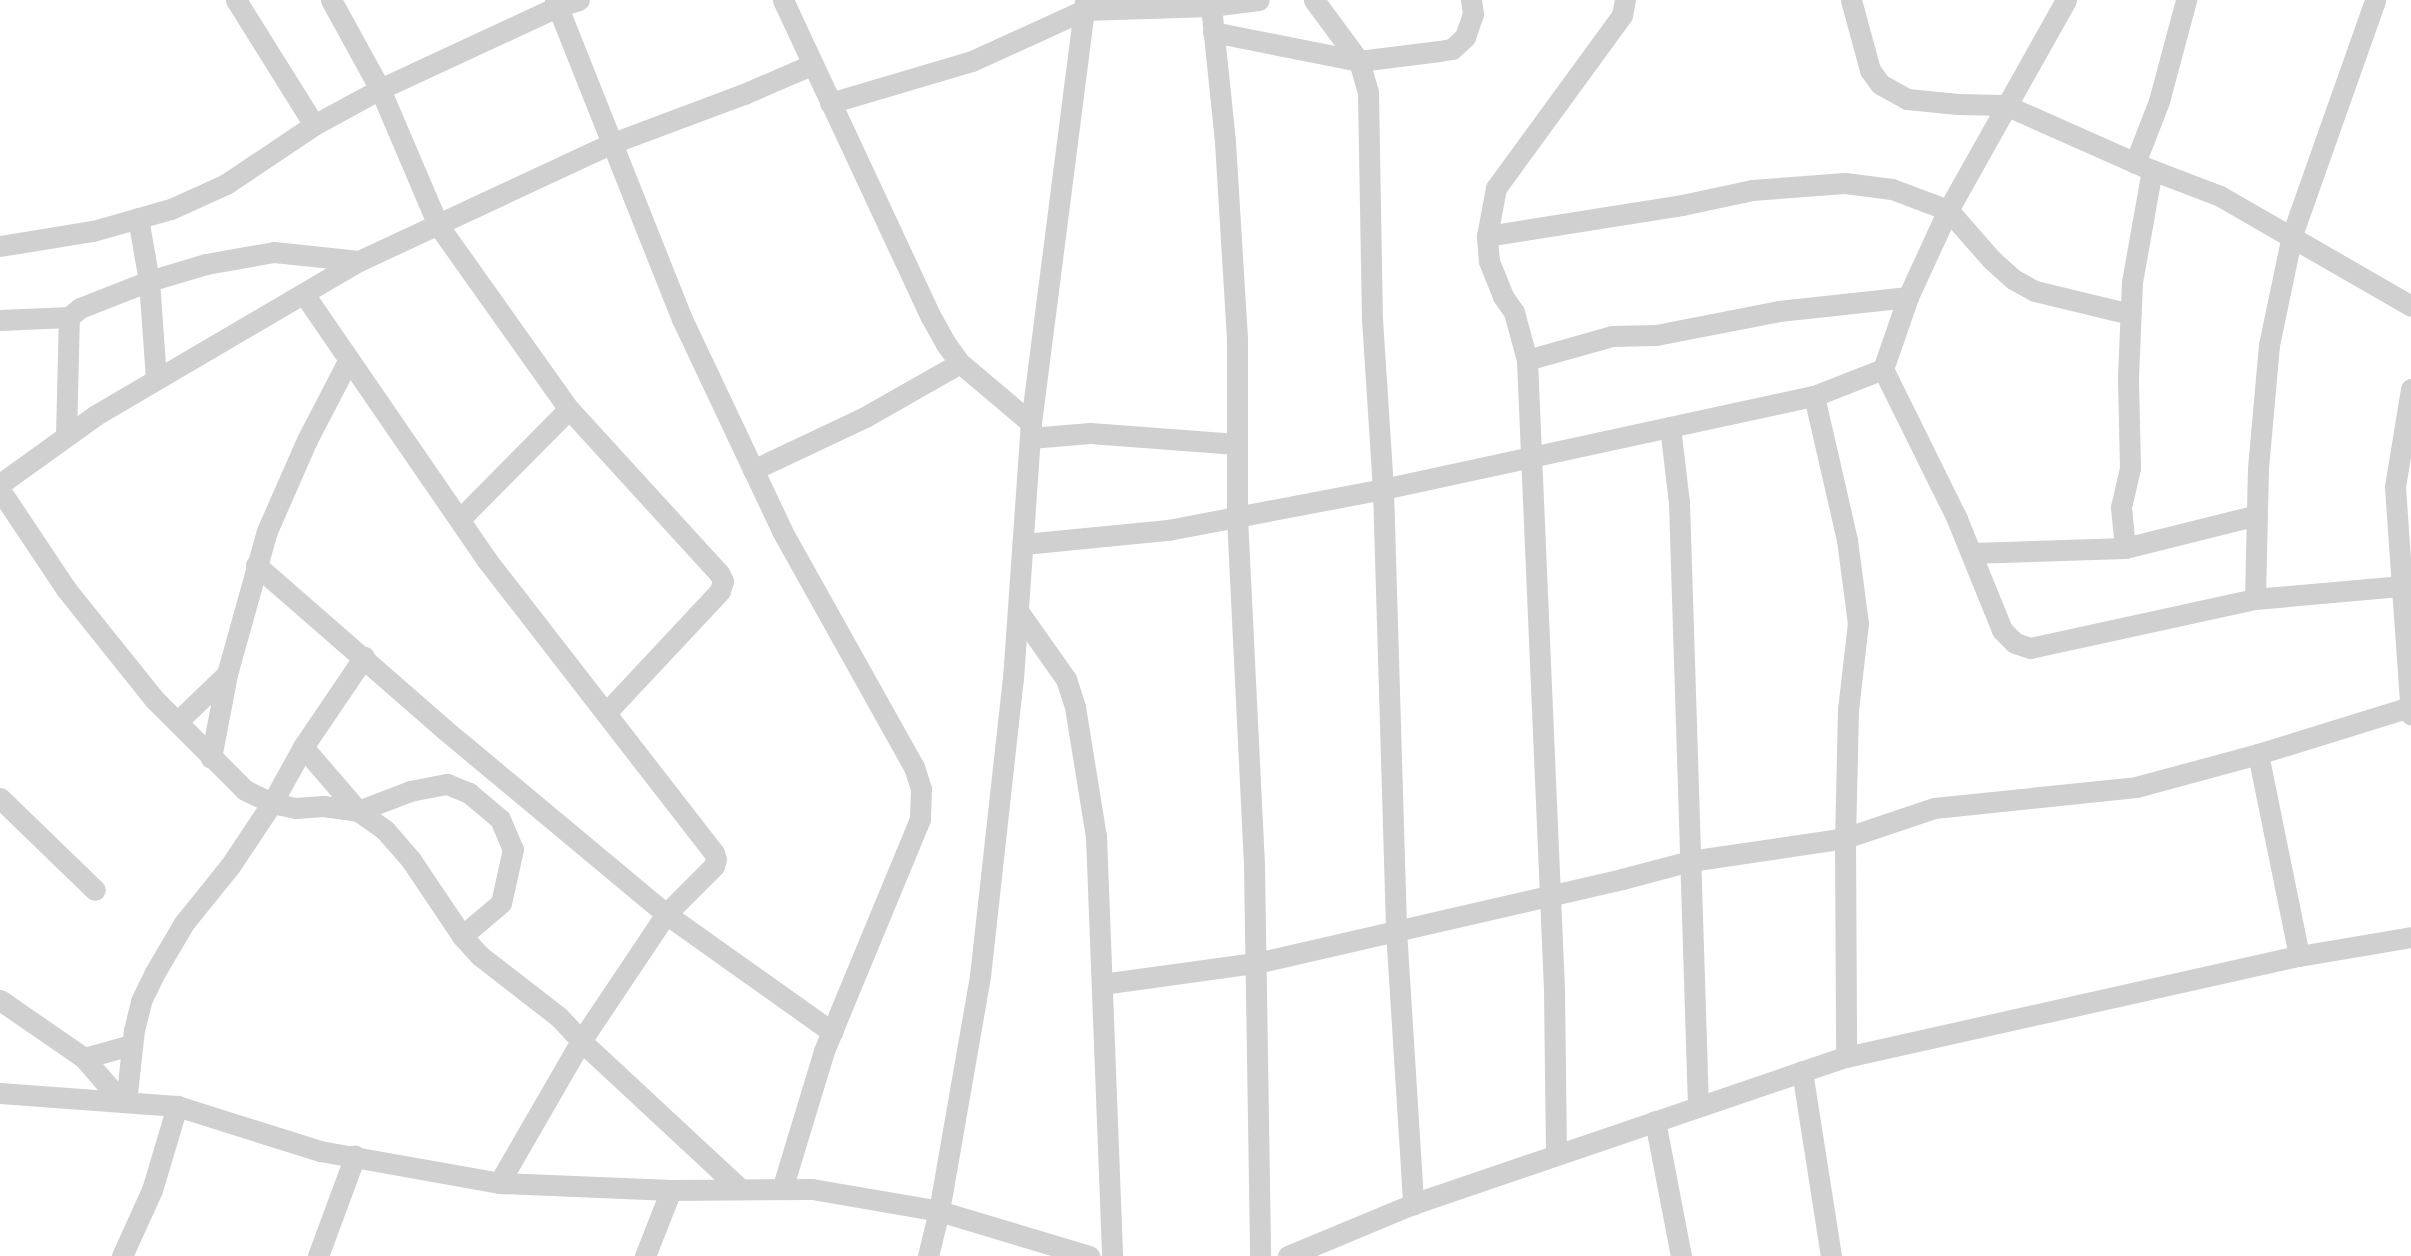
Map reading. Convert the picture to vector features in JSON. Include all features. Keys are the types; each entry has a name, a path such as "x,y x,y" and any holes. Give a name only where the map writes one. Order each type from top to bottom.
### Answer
{"street":[{"path":"236,0 314,125"},
{"path":"331,0 380,89 438,225 569,409 719,573 723,581 720,591 606,713"},
{"path":"0,246 93,231 171,209 226,184 314,125 380,89 556,3 579,0"},
{"path":"1314,0 1359,61 1367,92 1372,320 1383,489 1396,930 1413,1204"},
{"path":"1213,32 1359,61 1452,49 1465,37 1473,14 1471,0"},
{"path":"1556,1154 1551,895 1527,360 1514,312 1503,296 1489,261 1487,236 1496,188 1622,15 1625,0"},
{"path":"1851,0 1870,70 1880,83 1907,99 1958,104 2005,104 2143,166 2220,196 2292,235 2411,306"},
{"path":"2125,548 2121,506 2130,468 2130,314 2143,166 2186,0"},
{"path":"2255,599 2257,515 2269,345 2292,235 2375,0"},
{"path":"830,103 972,61 1084,5 1211,6 1250,1"},
{"path":"556,3 681,319 782,531 914,767 921,789 920,818 832,1032 782,1189"},
{"path":"788,5 811,65 931,317 960,363 1031,430 1237,444"},
{"path":"928,1256 939,1211 980,976 1018,611 1031,430 1084,5"},
{"path":"1211,6 1225,142 1237,340 1237,517 1256,963 1260,1256"},
{"path":"2056,6 1948,210 1908,297 1884,369 1971,553 2002,630 2015,643 2030,649 2255,599 2402,586"},
{"path":"0,484 66,436 156,378 359,261 610,144 744,94 811,65"},
{"path":"1487,236 1669,207 1752,190 1845,183 1892,189 1948,210 1992,260 2013,279 2055,297 2130,314"},
{"path":"138,218 149,281 156,378"},
{"path":"0,320 69,317 80,308 149,281 206,264 274,252 359,261"},
{"path":"304,294 461,518 486,559 714,853 714,866 666,914 581,1041 499,1183"},
{"path":"1527,360 1612,336 1656,335 1779,311 1908,297"},
{"path":"66,436 69,317"},
{"path":"211,758 227,674 267,531 307,440 349,359"},
{"path":"753,470 865,417 960,363"},
{"path":"1024,544 1168,530 1383,489 1814,396 1884,369"},
{"path":"1102,984 1256,963 1690,860 1844,838 1934,808 2136,787 2410,710 2395,487 2411,389"},
{"path":"1814,396 1847,540 1858,623 1848,709 1844,838 1846,1057"},
{"path":"461,518 569,409"},
{"path":"1670,427 1679,502 1698,1106"},
{"path":"0,490 66,589 155,700 245,790 272,803 295,808 323,806 358,811 410,791 447,784 469,793 500,819 513,849 501,902 462,936"},
{"path":"1971,553 2125,548 2257,515"},
{"path":"256,565 464,746 666,914 832,1032"},
{"path":"1018,611 1066,679 1075,707 1096,836 1112,1256"},
{"path":"123,1102 131,1045 141,1001 166,954 184,923 230,866 272,803 303,747 364,657"},
{"path":"177,722 227,674"},
{"path":"303,747 358,811 385,830 411,860 462,936 479,955 559,1017 581,1041 740,1189"},
{"path":"2258,754 2299,956"},
{"path":"0,798 95,890"},
{"path":"1288,1256 1413,1204 1846,1057 2299,956 2411,937"},
{"path":"0,1000 84,1058 123,1102"},
{"path":"84,1058 131,1045"},
{"path":"1802,1071 1831,1256"},
{"path":"0,1093 177,1106 320,1151 499,1183 671,1190 813,1189 939,1211 1089,1256"},
{"path":"122,1256 152,1190 177,1106"},
{"path":"1655,1121 1681,1256"},
{"path":"318,1256 355,1156"},
{"path":"645,1256 671,1190"}]}
